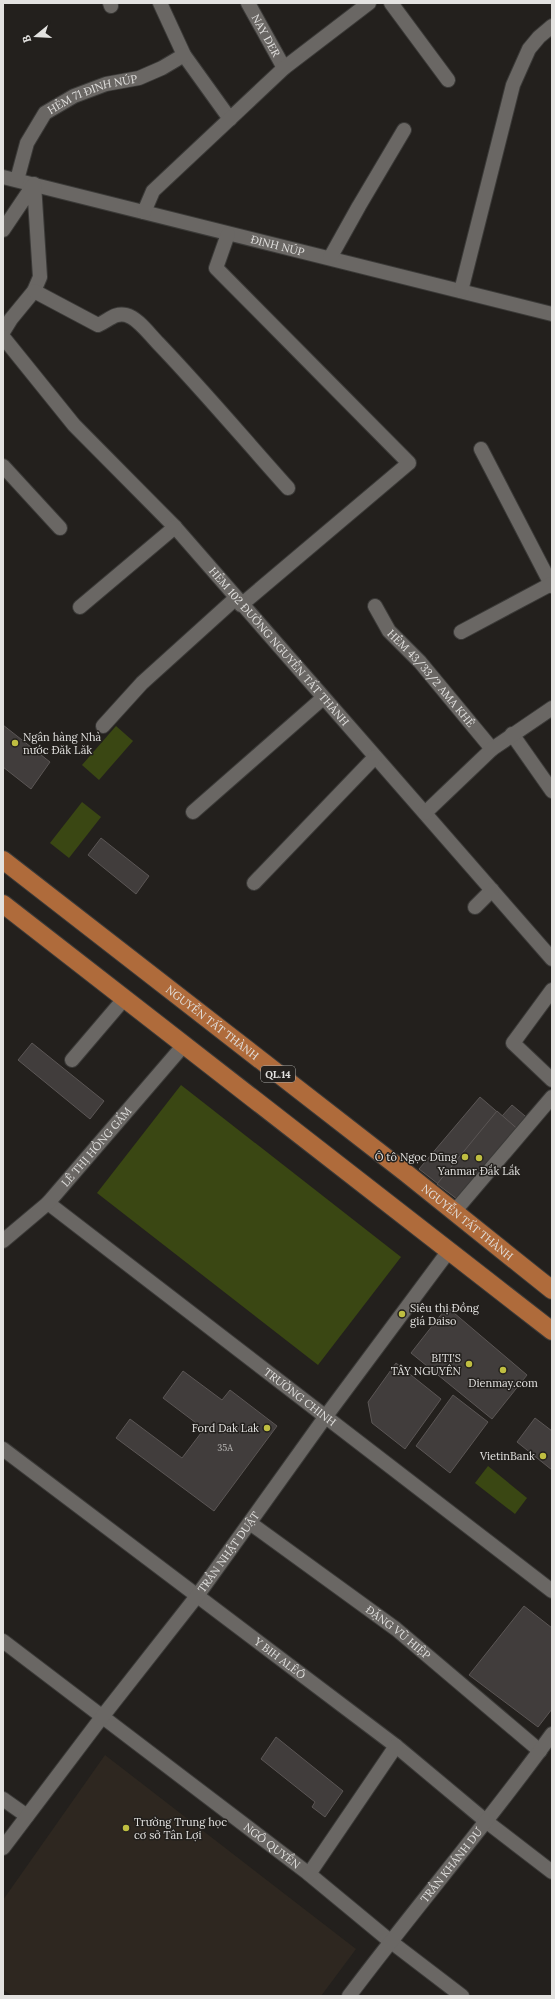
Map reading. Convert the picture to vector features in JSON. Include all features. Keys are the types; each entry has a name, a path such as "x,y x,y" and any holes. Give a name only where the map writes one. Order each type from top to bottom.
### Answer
{"main road":[{"name":"NGUYỄN TẤT THÀNH","path":"3,860 552,1290"},
{"path":"3,904 183,1046 552,1331"}],"street":[{"path":"160,3 184,55 230,119"},
{"name":"NAY DER","path":"248,3 284,68"},
{"path":"144,212 153,191 284,68 370,3"},
{"path":"391,3 448,80"},
{"path":"461,291 513,85 529,49 539,37 552,26"},
{"name":"HẺM 71 ĐINH NÚP","path":"17,180 27,143 45,113 74,96 106,84 139,78 162,68 184,55"},
{"path":"330,258 358,206 404,130"},
{"name":"ĐINH NÚP","path":"3,177 552,314"},
{"path":"3,230 34,184"},
{"path":"3,332 11,319 34,291 40,277 34,184"},
{"path":"102,726 142,684 238,601 409,463 216,268 228,234"},
{"path":"34,291 98,325 106,322 111,317 119,315 126,315 138,322 288,488"},
{"name":"HẺM 102 ĐƯỜNG NGUYỄN TẤT THÀNH","path":"3,337 74,425 175,527 552,959"},
{"path":"461,632 552,585 546,560 481,449"},
{"path":"3,466 60,528"},
{"path":"80,607 175,527"},
{"name":"HẺM 43/33/2 AMA KHÊ","path":"375,606 389,631 420,662 492,749"},
{"path":"193,812 323,698"},
{"path":"425,813 492,749 552,708"},
{"path":"512,734 552,791"},
{"path":"254,883 375,757"},
{"path":"475,907 492,890"},
{"path":"552,990 513,1043 552,1080"},
{"path":"72,1060 124,999"},
{"name":"LÊ THỊ HỒNG GẤM","path":"3,1241 48,1203 183,1046"},
{"path":"454,1212 552,1097"},
{"name":"TRƯỜNG CHINH","path":"48,1203 552,1591"},
{"name":"TRẦN NHẬT DUẬT","path":"3,1848 102,1717 197,1596 326,1416 448,1252"},
{"name":"Y BIH ALÊÔ","path":"3,1449 396,1746 487,1822 552,1872"},
{"name":"ĐẶNG VŨ HIỆP","path":"250,1523 396,1630 540,1751"},
{"name":"NGÔ QUYỀN","path":"3,1641 309,1874 390,1942 462,1996"},
{"name":"TRẦN KHÁNH DƯ","path":"349,1996 390,1942 487,1822 552,1734"},
{"path":"309,1874 396,1746"},
{"path":"3,1799 26,1816"}],"shaded area":[{"name":"Trường Trung học cơ sở Tân Lợi","path":"105,1755 356,1949 321,1996 13,1996 3,1990 3,1900"}],"green space":[{"path":"116,726 133,741 99,780 82,765"},
{"path":"82,802 101,817 69,858 50,843"},
{"path":"181,1085 401,1257 318,1365 97,1193"},
{"path":"488,1466 527,1498 515,1514 475,1483"}],"building":[{"name":"Ngân hàng Nhà nước Đăk Lăk","path":"3,725 50,762 31,789 3,767"},
{"path":"101,838 149,876 136,894 88,855"},
{"path":"32,1043 104,1101 90,1119 18,1060"},
{"name":"Ô tô Ngọc Dũng","path":"480,1097 502,1116 512,1105 531,1121 461,1202 419,1169"},
{"name":"Yanmar Đắk Lắk","path":"497,1111 521,1132 461,1202 437,1184"},
{"name":"BITI'S TÂY NGUYÊN","path":"447,1307 527,1375 492,1419 411,1353"},
{"path":"396,1363 441,1399 405,1449 372,1423 368,1402"},
{"path":"183,1371 222,1400 230,1390 277,1426 214,1511 116,1438 130,1419 182,1458 204,1429 163,1398"},
{"path":"453,1395 488,1422 450,1473 416,1446"},
{"name":"VietinBank","path":"535,1418 552,1431 552,1470 517,1442"},
{"path":"524,1606 552,1628 552,1709 538,1727 469,1675"},
{"path":"276,1737 343,1791 325,1817 312,1807 315,1802 261,1759"}],"place":[{"name":"Ngân hàng Nhà nước Đăk Lăk","path":"15,743"},
{"name":"Ô tô Ngọc Dũng","path":"465,1157"},
{"name":"Yanmar Đắk Lắk","path":"479,1158"},
{"name":"Siêu thị Đồng giá Daiso","path":"402,1314"},
{"name":"BITI'S TÂY NGUYÊN","path":"469,1364"},
{"name":"Dienmay.com","path":"503,1370"},
{"name":"Ford Dak Lak","path":"267,1428"},
{"name":"VietinBank","path":"543,1456"},
{"name":"Trường Trung học cơ sở Tân Lợi","path":"126,1828"}]}
